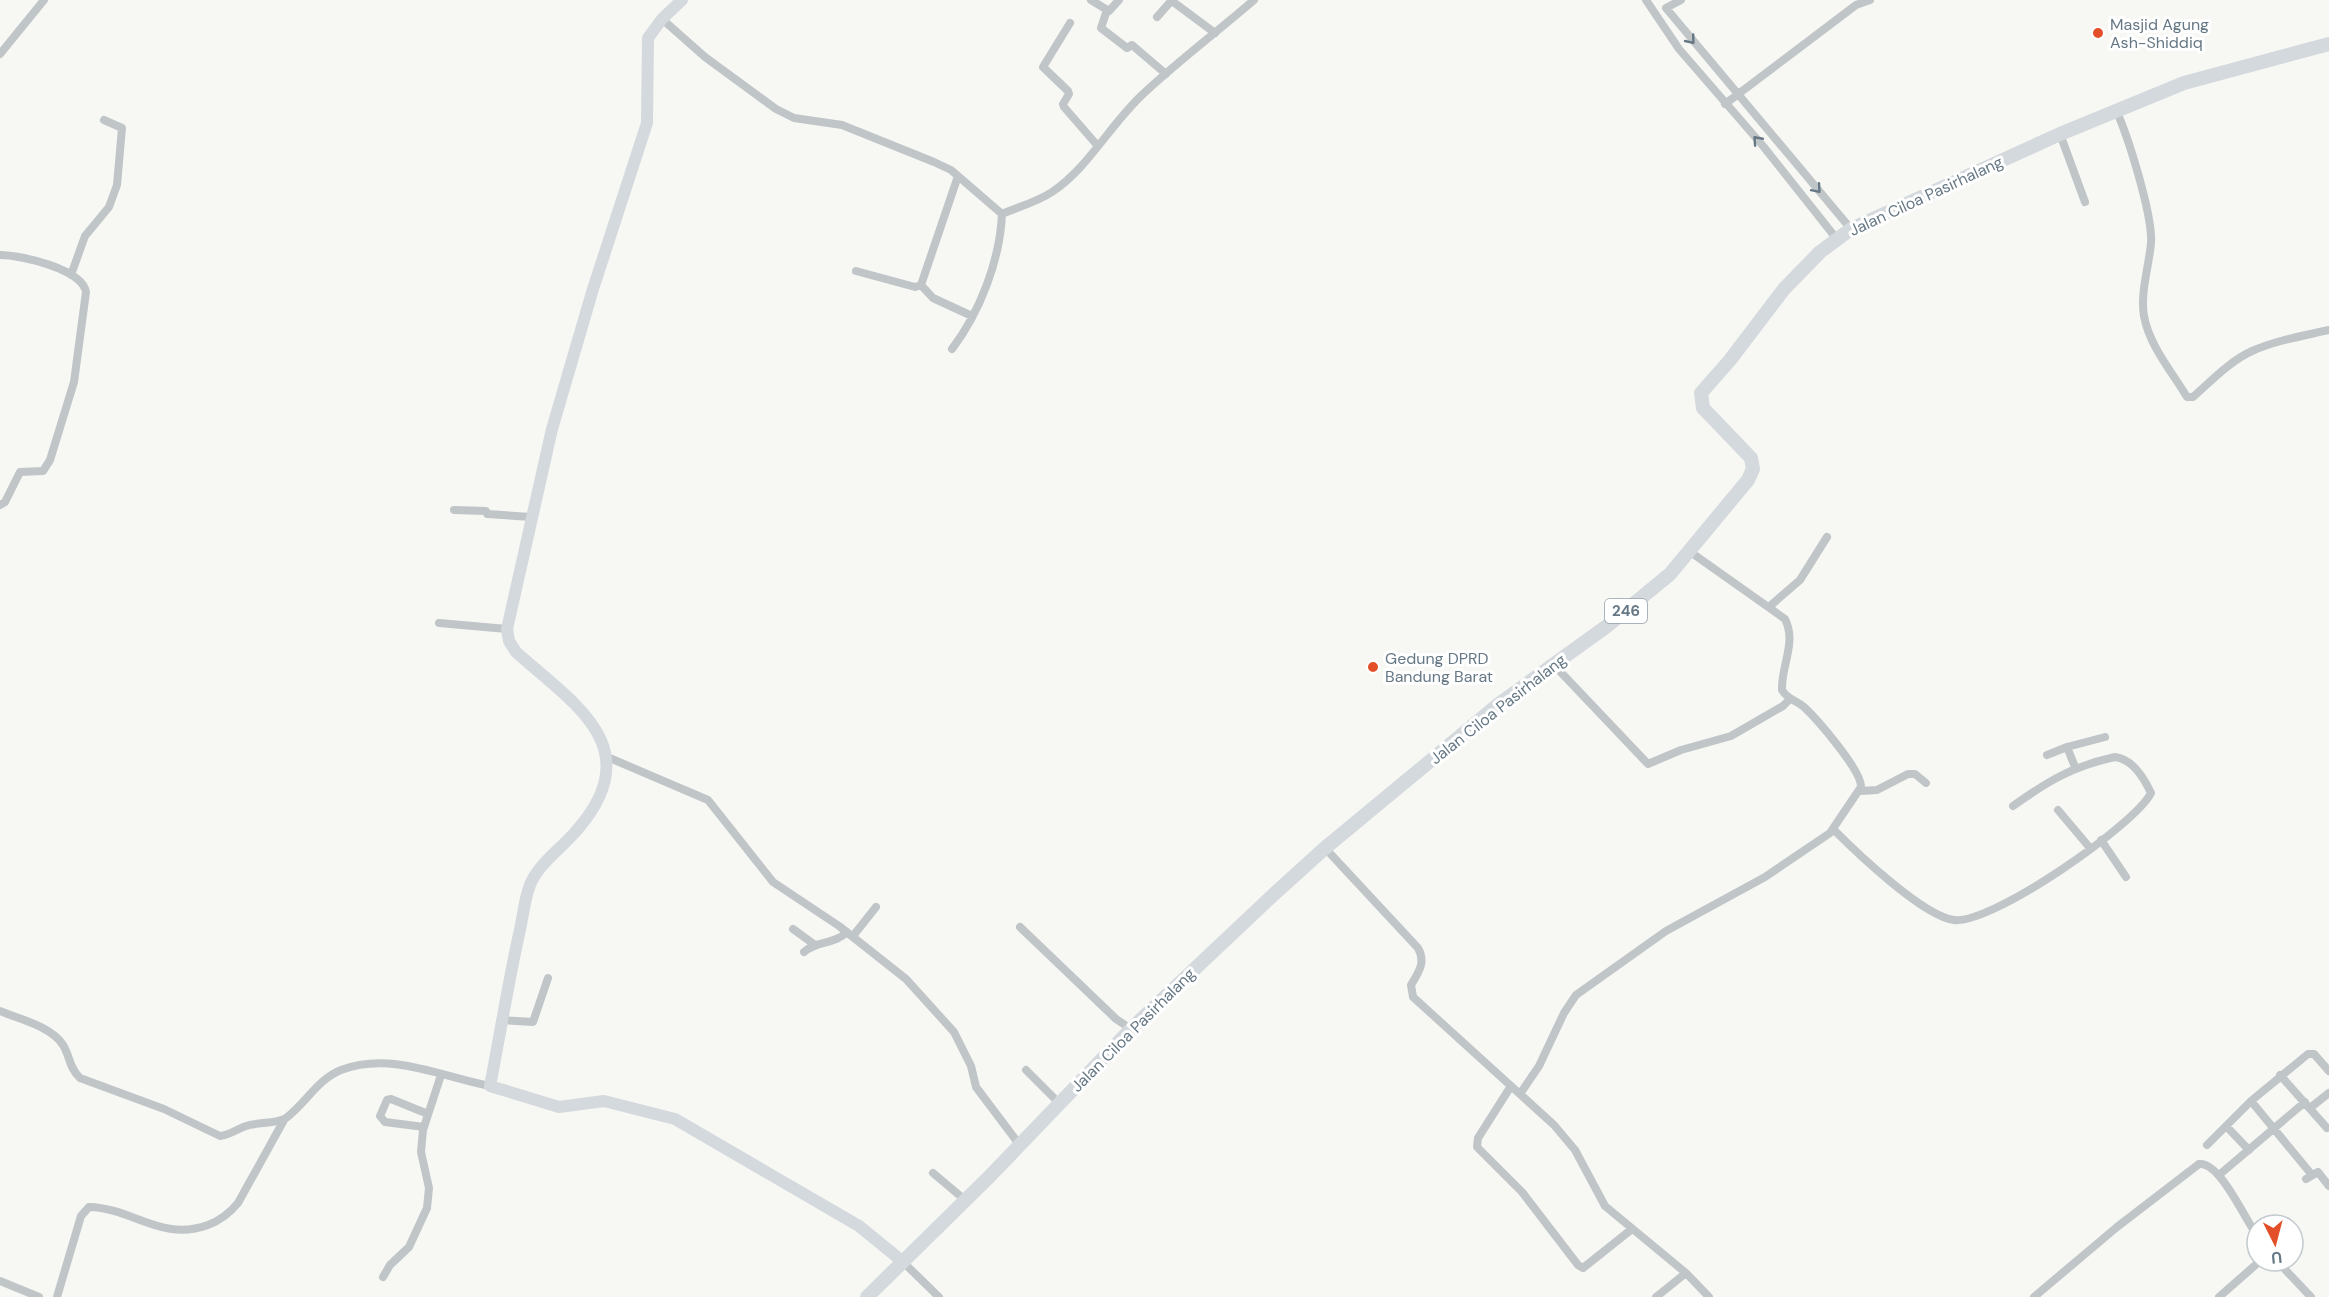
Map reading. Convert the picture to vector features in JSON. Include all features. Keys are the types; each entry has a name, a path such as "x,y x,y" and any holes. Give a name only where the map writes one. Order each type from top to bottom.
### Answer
{"main road":[{"name":"Jalan Ciloa Pasirhalang","path":"867,1297 1131,1029 1325,848 1505,699 1607,626 1670,574 1748,480 1753,469 1751,458 1703,408 1701,393 1730,360 1784,289 1836,238 1851,229 2115,110 2215,73 2329,44"}],"street":[{"path":"1,51 44,0"},
{"path":"490,1086 501,1020 530,884 591,813 600,798 605,779 603,746 582,708 516,652 509,641 507,629 552,429 593,289 643,141 649,110 646,47 651,33 682,0"},
{"path":"1091,0 1107,10 1111,10 1119,0"},
{"path":"1157,18 1172,0 1215,33"},
{"path":"1002,214 1052,192 1087,160 1121,116 1166,74 1254,0"},
{"path":"1646,0 1678,49 1763,146 1836,238"},
{"path":"1656,13 1663,4 1681,0"},
{"path":"1725,104 1856,5 1870,0"},
{"path":"1663,4 1851,229"},
{"path":"1107,10 1101,28 1127,48 1132,45 1166,74"},
{"path":"662,19 705,57 776,109 794,118 848,127 934,162 958,176 1002,214"},
{"path":"1070,23 1043,67 1068,91 1064,107 1096,146"},
{"path":"2115,110 2134,162 2150,230 2144,315 2156,346 2187,397 2193,397 2206,383 2250,352 2275,342 2329,330"},
{"path":"71,275 85,236 109,207 120,174 122,128 104,120"},
{"path":"2060,134 2085,202"},
{"path":"921,285 958,176"},
{"path":"952,349 972,316 998,254 1002,214"},
{"path":"0,255 48,264 82,282 86,292 74,382 50,460 43,471 20,472 6,500 0,505"},
{"path":"856,271 915,287 921,285"},
{"path":"921,285 933,298 972,316"},
{"path":"454,510 486,511 487,514 531,517"},
{"path":"1770,606 1800,580 1827,537"},
{"path":"1520,1094 1539,1066 1564,1013 1576,995 1666,931 1765,877 1834,830 1860,791 1861,778 1843,753 1805,708 1790,699 1782,687 1790,641 1790,628 1785,619 1770,606 1689,551"},
{"path":"439,623 507,629"},
{"path":"1553,664 1648,764 1680,750 1731,736 1783,706 1790,699"},
{"path":"2047,755 2104,737"},
{"path":"2067,747 2075,767"},
{"path":"605,756 708,800 773,882 850,934 906,979 954,1032 971,1066 976,1087 1018,1144"},
{"path":"1834,830 1857,854 1913,898 1936,914 1956,920 1973,918 2003,906 2101,840 2135,812 2151,795 2136,768 2121,758 2075,767 2045,783 2013,806"},
{"path":"1860,791 1877,790 1908,774 1915,774 1926,783"},
{"path":"2058,810 2090,848"},
{"path":"2101,840 2126,877"},
{"path":"1325,848 1423,956 1420,971 1411,985 1413,997 1520,1094 1575,1150 1597,1196 1605,1206 1686,1273 1709,1297"},
{"path":"804,952 815,945 833,942 850,934 876,907"},
{"path":"1020,927 1116,1019 1131,1029"},
{"path":"793,929 815,945"},
{"path":"501,1020 533,1022 548,978"},
{"path":"0,1011 54,1035 64,1046 71,1068 80,1078 164,1109 204,1130 224,1136 258,1123 284,1120"},
{"path":"2207,1145 2280,1075 2311,1052 2329,1071"},
{"path":"57,1297 85,1210 89,1207 114,1210 159,1227 182,1231 212,1223 229,1215 284,1120 312,1092 340,1070 390,1064 416,1066 559,1107 604,1101 675,1119 859,1226 902,1261 939,1297"},
{"path":"1026,1070 1059,1102"},
{"path":"384,1277 390,1265 409,1247 427,1208 429,1188 422,1152 424,1127 441,1075"},
{"path":"2280,1075 2326,1128"},
{"path":"1511,1086 1478,1138 1477,1147 1522,1192 1578,1265 1583,1268 1632,1229"},
{"path":"2219,1175 2273,1129 2307,1105 2329,1093"},
{"path":"424,1127 385,1122 380,1116 387,1101 391,1099 428,1114"},
{"path":"2251,1101 2309,1177 2320,1173 2329,1186"},
{"path":"2226,1126 2248,1150"},
{"path":"2034,1297 2117,1227 2199,1164 2209,1165 2219,1175 2245,1216"},
{"path":"933,1173 965,1200"},
{"path":"1656,1297 1686,1273"},
{"path":"2219,1297 2246,1273"},
{"path":"2288,1273 2311,1297"},
{"path":"0,1281 39,1297"}],"place":[{"name":"Masjid Agung Ash-Shiddiq","path":"2098,33"},
{"name":"Gedung DPRD Bandung Barat","path":"1373,667"}]}
